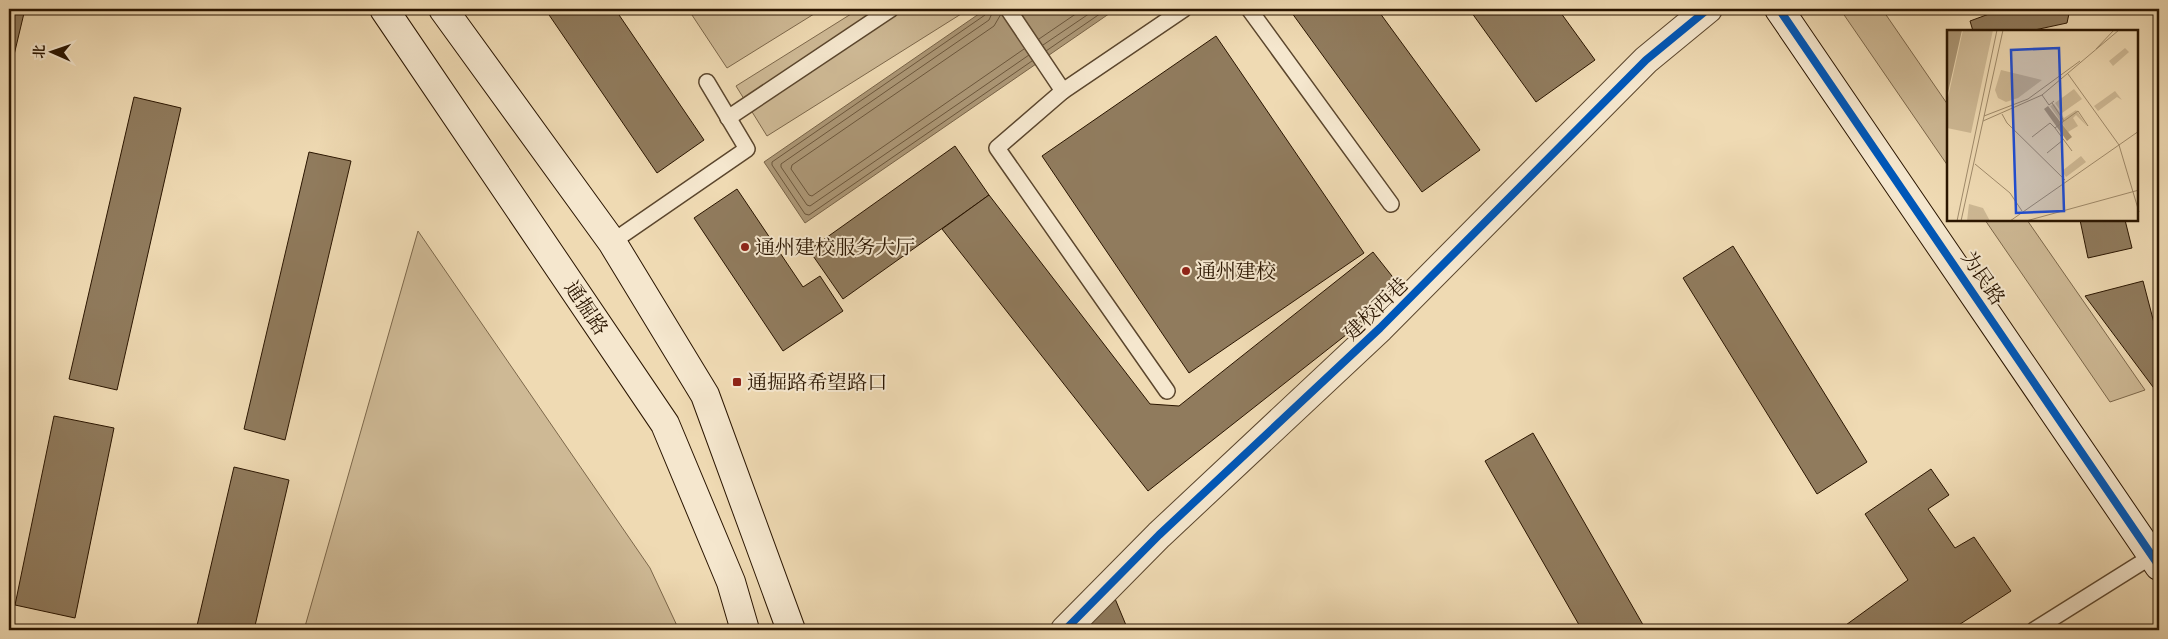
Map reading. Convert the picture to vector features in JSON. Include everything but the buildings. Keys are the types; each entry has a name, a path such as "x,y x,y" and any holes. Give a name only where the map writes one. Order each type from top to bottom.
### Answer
{"street":[{"name":"通掘路","path":"384,9 665,424 731,582 745,630"},
{"path":"443,9 612,242 705,395 792,630"},
{"name":"建校西巷","path":"1065,630 1159,535 1380,328 1646,60 1708,9"},
{"name":"为民路","path":"1779,9 2156,561"}],"lane":[{"path":"728,118 891,9"},
{"path":"1008,9 1063,91"},
{"path":"1167,391 997,148 1063,91 1184,9"},
{"path":"1249,9 1391,204"},
{"path":"612,242 747,149 707,82"},
{"path":"2034,630 2156,561"}],"shaded area":[{"path":"688,9 822,9 727,68"},
{"path":"859,9 969,9 767,136 736,86"},
{"path":"1840,9 1882,9 1947,104 1947,165"},
{"path":"1986,221 2028,221 2145,390 2110,402"},
{"path":"418,231 650,568 679,630 304,630"}],"water":[{"path":"986,9 1116,9 805,223 764,162"}],"cycle path":[{"path":"1065,630 1159,535 1380,328 1646,60 1708,9"},
{"path":"1779,9 2159,566"}],"place":[{"name":"通州建校服务大厅","path":"745,247"},
{"name":"通州建校","path":"1186,271"},
{"name":"通掘路希望路口","path":"737,382"}]}
